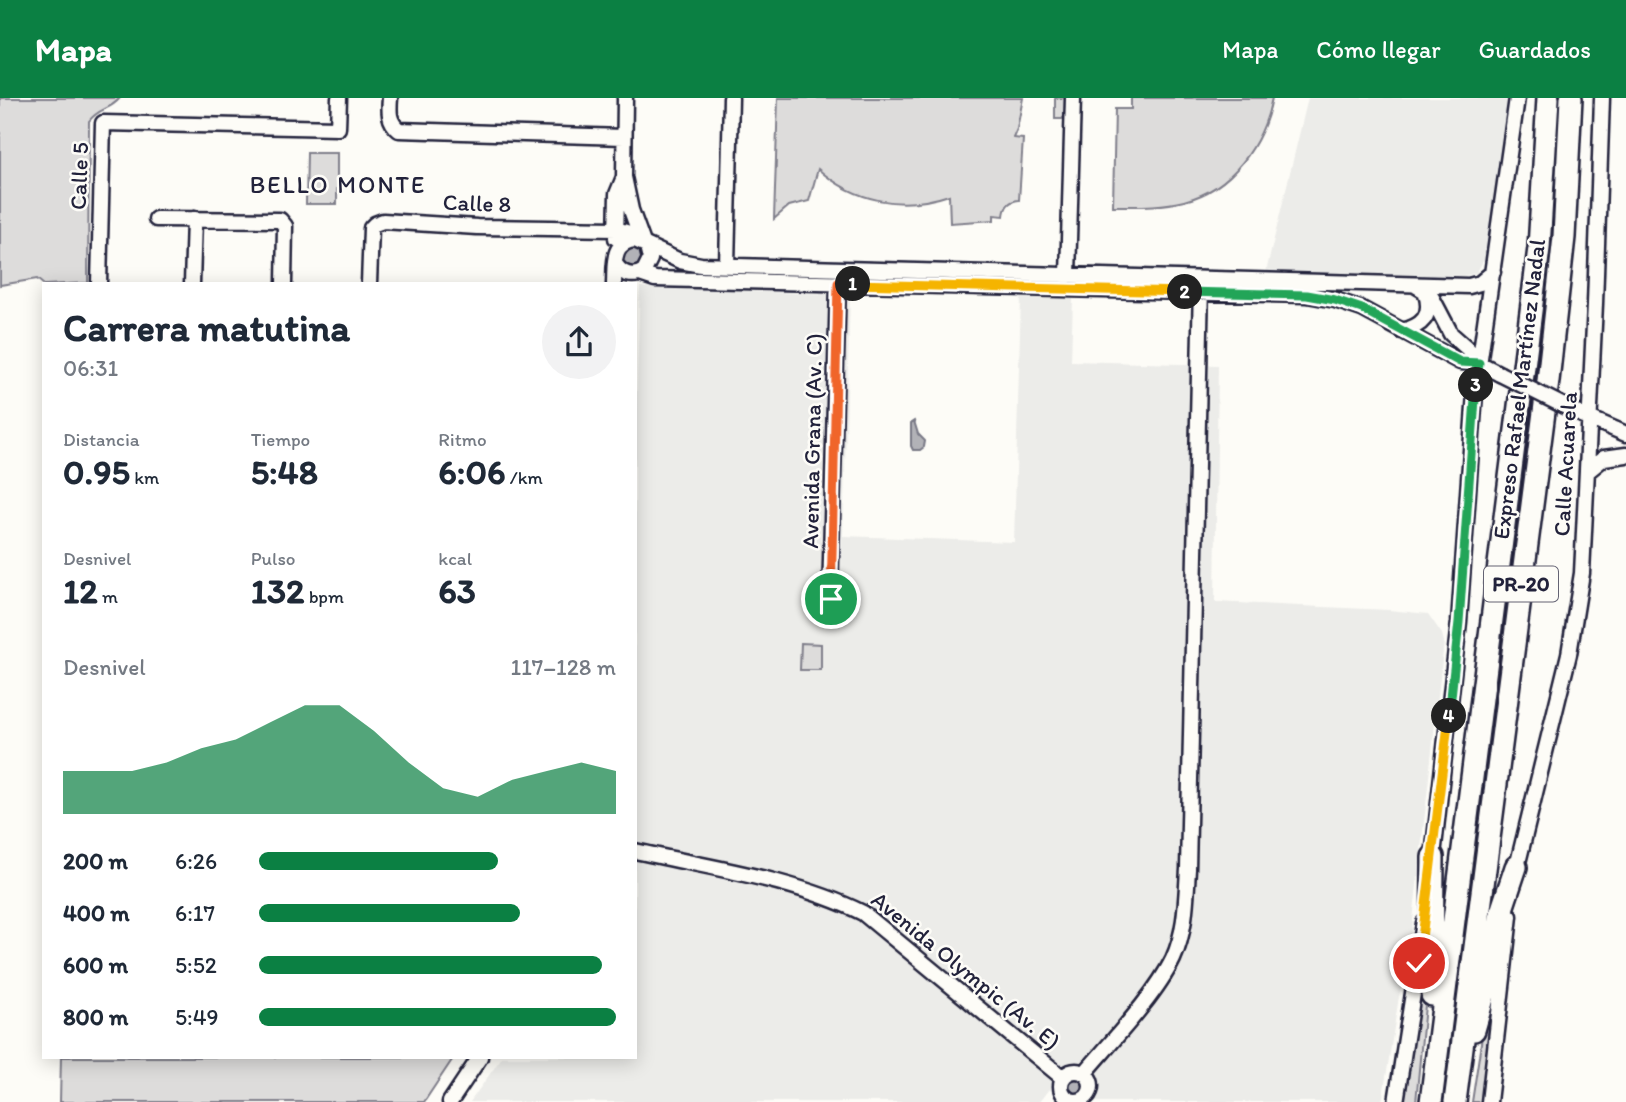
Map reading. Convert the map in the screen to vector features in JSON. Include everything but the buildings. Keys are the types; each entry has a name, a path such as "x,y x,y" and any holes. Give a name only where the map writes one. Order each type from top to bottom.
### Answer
{"highway":[{"name":"Expreso Rafael Martínez Nadal","path":"1431,1102 1539,248 1548,98"},
{"name":"Expreso Rafael Martínez Nadal","path":"1455,1102 1548,381 1564,237 1572,98"},
{"path":"1433,857 1431,1009 1436,1064"},
{"path":"1460,1068 1478,1020 1502,909 1516,867"}],"street":[{"name":"Calle 5","path":"99,282 103,123 338,128 339,98"},
{"path":"390,98 389,115 392,124 399,130 624,137"},
{"path":"625,98 624,177 641,243 650,260 647,268 635,277"},
{"path":"727,266 731,98"},
{"path":"1068,276 1073,98"},
{"path":"1396,1102 1433,857 1459,622 1471,439 1479,363 1517,98"},
{"name":"Calle Acuarela","path":"1489,1102 1516,867 1569,654 1582,573 1588,471 1584,416 1602,98"},
{"path":"614,282 617,194 624,177"},
{"path":"156,219 280,220 285,226 284,282"},
{"path":"192,282 194,219"},
{"name":"Calle 8","path":"369,282 372,228 383,222 478,227 616,229 626,232 641,243 693,264 1068,276 1201,286"},
{"path":"616,258 625,241 641,243"},
{"path":"616,258 626,274 635,277 838,283 1418,287 1469,286 1480,283 1493,272"},
{"name":"Avenida Grana (Av. C)","path":"831,599 838,283"},
{"path":"1201,286 1335,300 1362,309 1460,362 1479,363"},
{"path":"1084,1074 1158,985 1174,958 1184,924 1188,869 1201,286"},
{"path":"1402,331 1417,327 1426,319 1429,304 1418,287"},
{"path":"1418,287 1433,299 1451,334 1479,363 1626,434"},
{"path":"1588,471 1604,458 1626,455"},
{"name":"Avenida Olympic (Av. E)","path":"637,851 759,878 834,898 863,913 1063,1078"},
{"path":"450,1102 479,1059"},
{"path":"1073,1071 1084,1074 1090,1083 1087,1096 1074,1101 1063,1099 1063,1078 1073,1071"}],"shaded area":[{"path":"0,98 120,98 89,121 88,282 42,283 37,279 0,285"},
{"path":"778,98 1023,98 1013,138 1023,139 1019,200 1008,205 1004,216 994,215 994,220 950,223 949,195 914,202 880,200 847,189 818,169 809,201 789,206 774,219"},
{"path":"1055,98 1067,98 1066,114 1062,119 1055,119"},
{"path":"1131,98 1272,98 1268,115 1253,148 1231,175 1217,186 1201,195 1175,203 1113,206 1115,109 1131,109"},
{"path":"1308,98 1508,98 1501,163 1485,258 1476,273 1463,276 1266,272"},
{"path":"307,153 337,153 337,204 306,204"},
{"path":"627,246 642,249 645,260 637,269 625,267 621,260"},
{"path":"640,287 850,295 843,536 1014,542 1021,297 1073,299 1071,361 1218,365 1215,602 1428,614 1442,634 1444,642 1410,948 1382,1102 1064,1102 1049,1089 1039,1102 470,1102 501,1059 637,1059 637,379"},
{"path":"914,421 918,434 925,441 920,450 913,450 911,446 911,423"},
{"path":"801,643 821,644 821,670 800,670"},
{"path":"1423,973 1428,973 1416,1102 1403,1102"},
{"path":"1486,1010 1492,1010 1483,1102 1472,1102"},
{"path":"61,1059 453,1059 424,1102 60,1102"},
{"path":"1075,1075 1083,1078 1086,1086 1083,1094 1075,1097 1067,1094 1064,1086 1067,1078"}],"district":[{"name":"BELLO MONTE","path":"338,185"}],"route":[{"path":"831,599 838,283 1307,295 1351,304 1460,362 1479,363 1471,439 1459,622 1419,963"}]}
